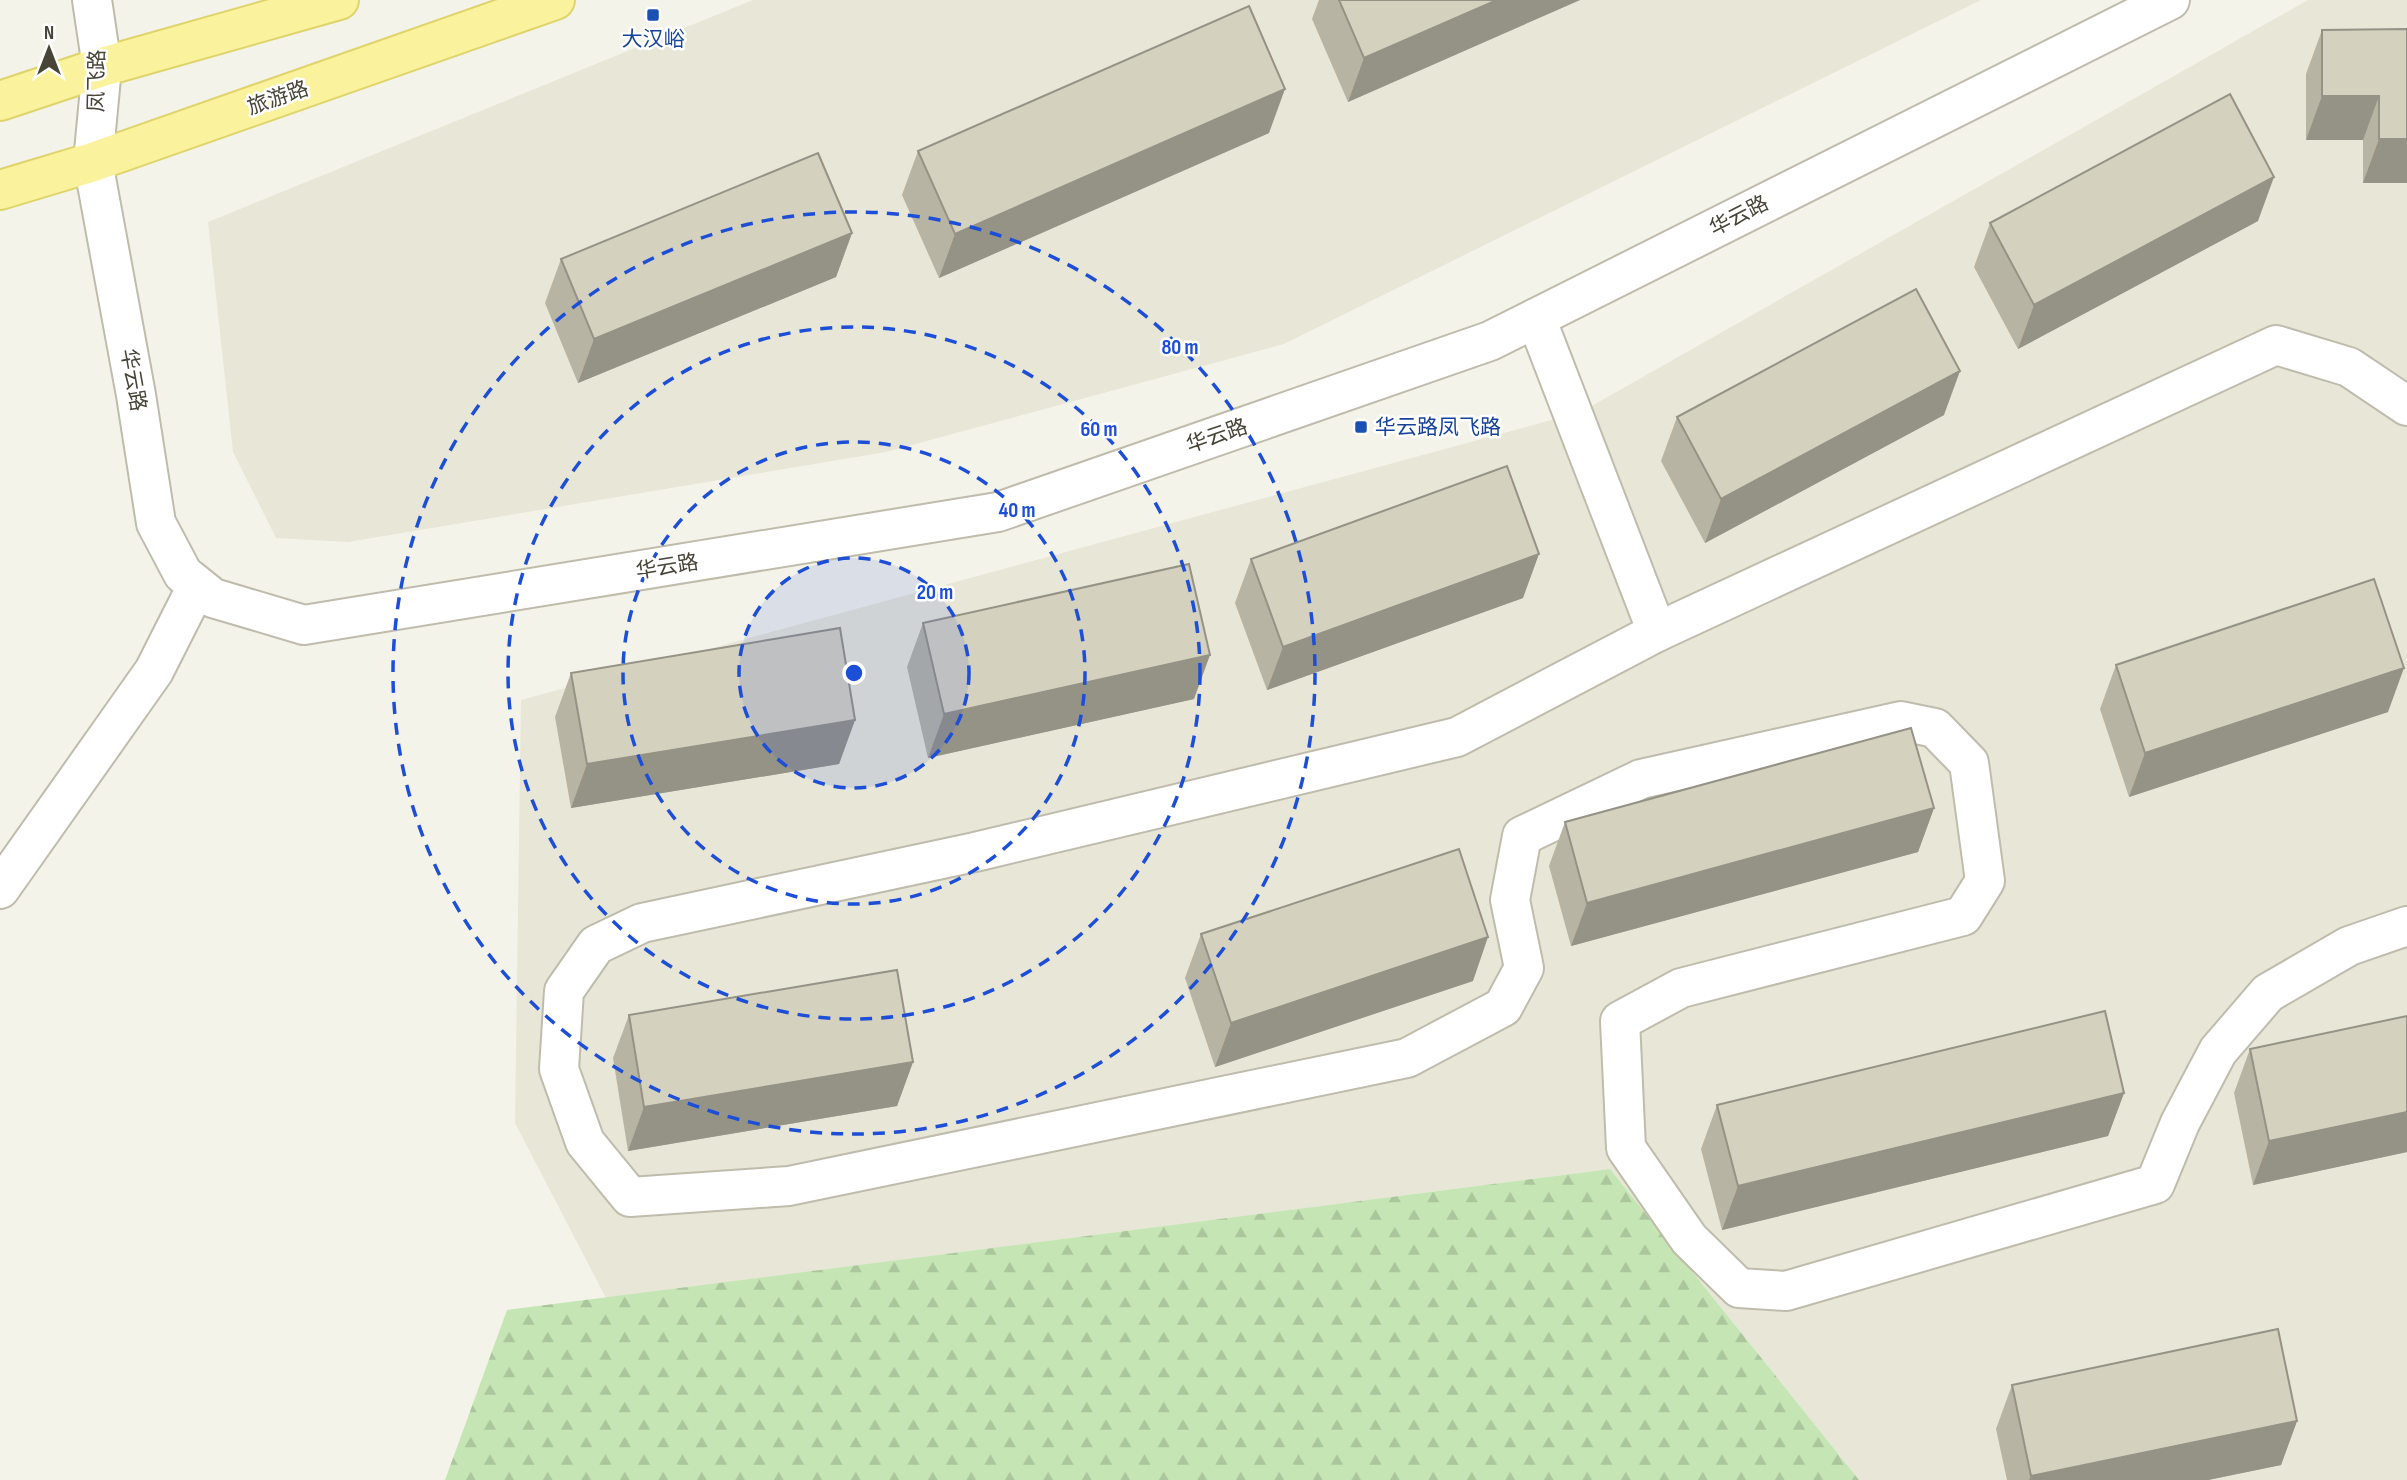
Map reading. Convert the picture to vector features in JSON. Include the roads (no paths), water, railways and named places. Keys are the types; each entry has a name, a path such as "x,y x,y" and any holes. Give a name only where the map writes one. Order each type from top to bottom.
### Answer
{"main road":[{"path":"0,101 102,67 339,0"},
{"name":"旅游路","path":"0,190 93,162 555,0"}],"street":[{"name":"凤飞路","path":"92,0 102,67 93,162"},
{"name":"华云路","path":"93,162 136,395 156,523 183,574 213,598 303,625 998,512 1490,341 2170,0"},
{"path":"1536,318 1657,632"},
{"path":"2407,406 2349,367 2276,345 1657,632 1457,737 975,852 642,923 596,945 564,991 559,1069 584,1142 631,1197 789,1186 1406,1058 1503,1007 1524,968 1510,900 1521,836 1641,779 1900,721 1935,728 1969,763 1985,881 1964,916 1681,988 1620,1021 1620,1076 1626,1148 1689,1239 1739,1288 1786,1291 2155,1184 2179,1123 2218,1051 2268,993 2349,946 2407,926"},
{"path":"0,889 154,671 197,586"}],"place":[{"name":"大汉峪","path":"653,15"},
{"name":"华云路凤飞路","path":"1361,427"}]}
